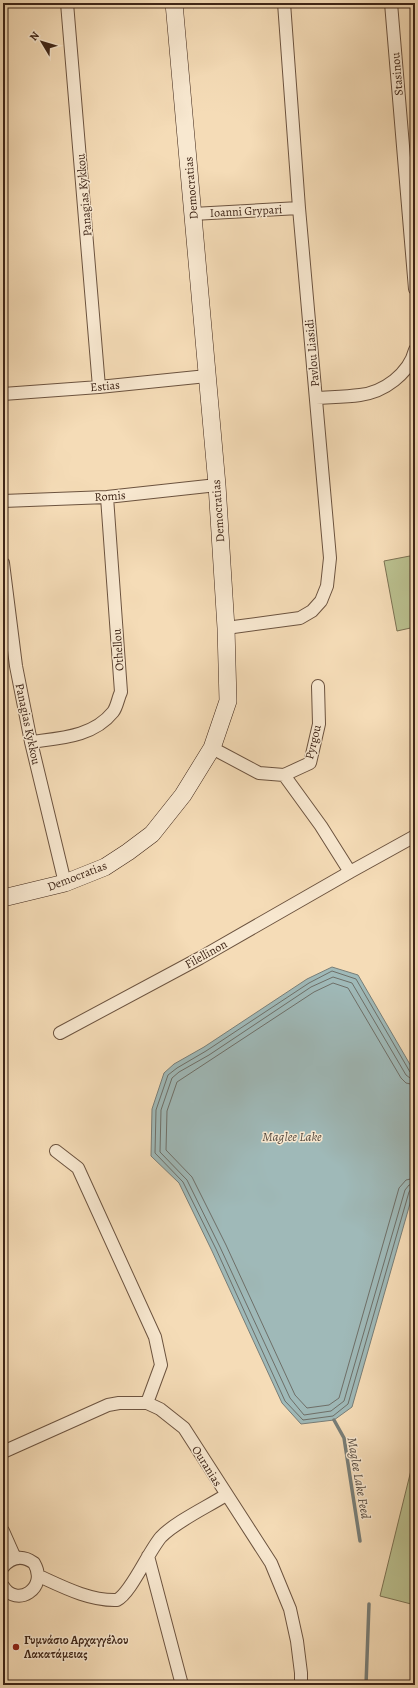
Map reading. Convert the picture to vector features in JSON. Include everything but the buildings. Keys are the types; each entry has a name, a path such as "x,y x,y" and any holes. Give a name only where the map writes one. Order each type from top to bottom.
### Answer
{"street":[{"name":"Panagias Kykkou","path":"67,3 99,387"},
{"name":"Democratias","path":"3,898 65,883 105,867 152,834 183,795 212,748 228,701 226,628 217,485 174,3"},
{"name":"Pavlou Liasidi","path":"226,628 300,618 312,611 321,601 327,586 330,558 284,3"},
{"name":"Stasinou","path":"391,3 415,289"},
{"name":"Ioanni Grypari","path":"193,214 300,208"},
{"path":"316,398 361,395 377,390 393,382 404,371 413,358 415,350"},
{"name":"Estias","path":"3,394 99,387 207,376"},
{"name":"Romis","path":"3,501 107,497 217,485"},
{"name":"Othellou","path":"31,742 73,736 98,726 114,711 121,692 107,497"},
{"name":"Panagias Kykkou","path":"3,563 16,666 31,742 65,883"},
{"name":"Pyrgou","path":"212,748 259,774 284,775 310,763 319,724 318,686"},
{"path":"284,775 321,826 350,872"},
{"name":"Filellinon","path":"60,1033 200,958 415,836"},
{"path":"56,1151 78,1168 155,1338 161,1365 147,1403"},
{"name":"Ouranias","path":"3,1452 108,1405 131,1402 147,1403 160,1409 184,1428 271,1563 290,1609 297,1641 301,1685"},
{"path":"39,1576 66,1588 98,1599 117,1600 127,1591 156,1544 168,1530 226,1495"},
{"path":"3,1531 15,1558"},
{"path":"148,1556 182,1685"},
{"path":"3,1567 8,1561 22,1557 34,1563 39,1576 37,1584 33,1590 19,1596 11,1594 3,1586"}],"green space":[{"path":"415,555 415,627 397,631 384,561"},
{"path":"415,1454 415,1605 380,1596"}],"water":[{"name":"Maglee Lake","path":"332,967 358,975 415,1073 415,1186 352,1407 334,1420 301,1424 282,1403 179,1183 151,1156 152,1109 164,1073 174,1064 204,1047 307,979"}],"waterway":[{"name":"Maglee Lake Feed","path":"334,1420 344,1438 360,1541"},
{"name":"Maglee Lake Feed","path":"366,1685 369,1604"}],"place":[{"name":"Γυμνάσιο Αρχαγγέλου Λακατάμειας","path":"16,1647"}]}
